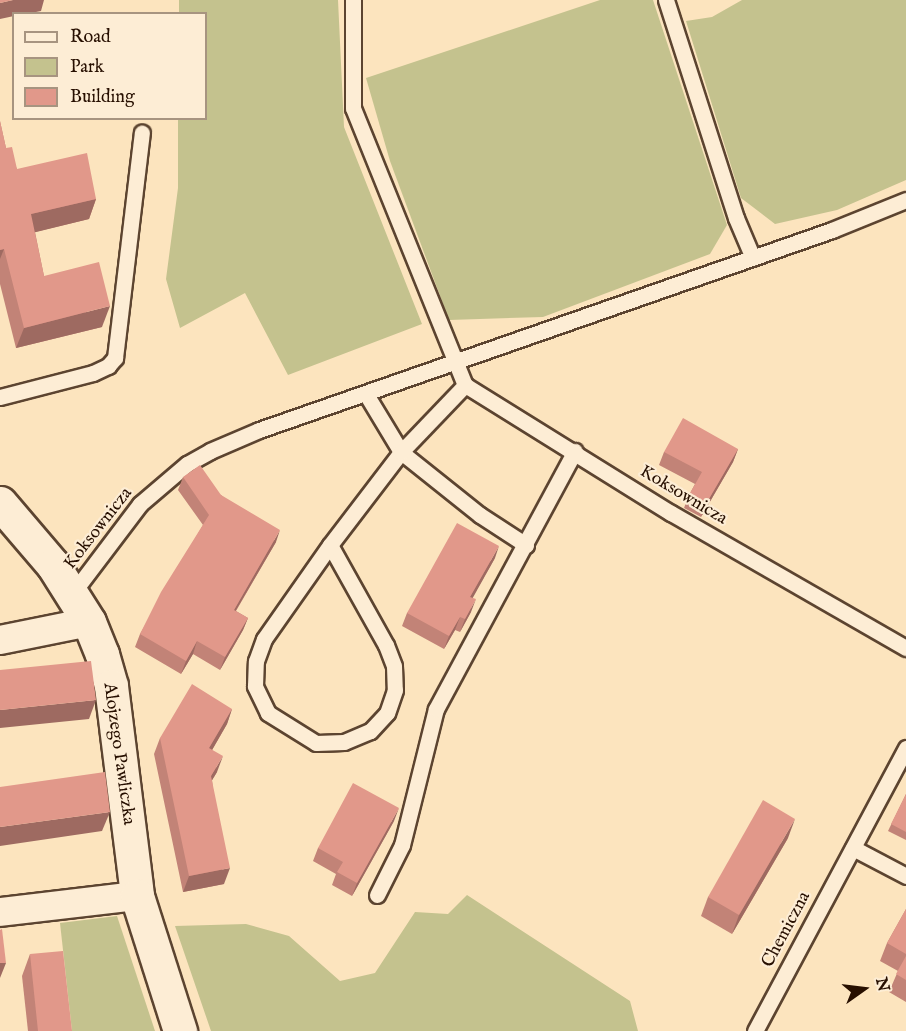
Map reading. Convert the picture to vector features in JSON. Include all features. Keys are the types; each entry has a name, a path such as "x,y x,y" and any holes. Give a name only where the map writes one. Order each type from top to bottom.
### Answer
{"street":[{"name":"Alojzego Pawliczka","path":"0,503 72,594 89,622 111,686 137,896 180,1031"},
{"path":"0,640 89,622"},
{"path":"0,912 137,896"}],"lane":[{"path":"330,544 386,645 394,666 395,690 387,713 370,731 344,742 316,743 268,713 255,686 256,661 264,639 330,544 401,452 465,385 453,362 353,108 353,0"},
{"path":"666,0 736,218 753,258"},
{"path":"0,397 93,374 108,366 115,358 142,133"},
{"name":"Koksownicza","path":"72,594 141,504 187,464 260,430 753,258 906,200"},
{"name":"Koksownicza","path":"465,385 575,451 671,513 906,648"},
{"path":"366,394 401,452 480,515 526,544"},
{"path":"377,895 402,845 436,709 575,451"},
{"name":"Chemiczna","path":"755,1031 906,748"},
{"path":"853,848 906,876"}],"green space":[{"path":"179,0 338,0 344,127 422,324 288,375 245,293 180,328 166,279 178,188 178,120 207,120 207,12 179,12"},
{"path":"600,0 653,0 727,225 710,254 543,317 449,320 390,161 366,78"},
{"path":"742,0 906,0 906,180 837,210 775,224 741,198 686,21 712,17"},
{"path":"467,895 630,1001 638,1031 211,1031 175,926 246,924 289,936 340,981 375,973 415,912 448,914"},
{"path":"117,916 155,1031 72,1031 60,923"}],"building":[{"path":"0,121 6,148 12,147 17,169 87,153 96,199 31,214 44,276 99,262 110,306 24,328 4,249 0,250"},
{"path":"683,418 738,449 706,504 689,495 702,472 664,452"},
{"path":"200,465 221,495 280,530 234,610 248,618 225,657 197,641 186,661 140,634 161,592 209,515 183,477"},
{"path":"457,523 499,546 470,597 476,599 465,619 460,617 449,636 407,613"},
{"path":"91,661 96,700 0,710 0,670"},
{"path":"192,684 232,709 209,748 223,756 211,776 230,868 189,876 160,738"},
{"path":"105,772 110,812 0,827 0,787"},
{"path":"353,783 399,808 357,883 337,872 343,862 318,848"},
{"path":"906,794 906,832 891,824"},
{"path":"763,800 795,819 739,915 708,897"},
{"path":"906,909 906,954 887,943"},
{"path":"2,929 6,963 0,963 0,930"},
{"path":"63,951 72,1031 38,1031 30,954"},
{"path":"906,956 906,980 896,974"}]}
